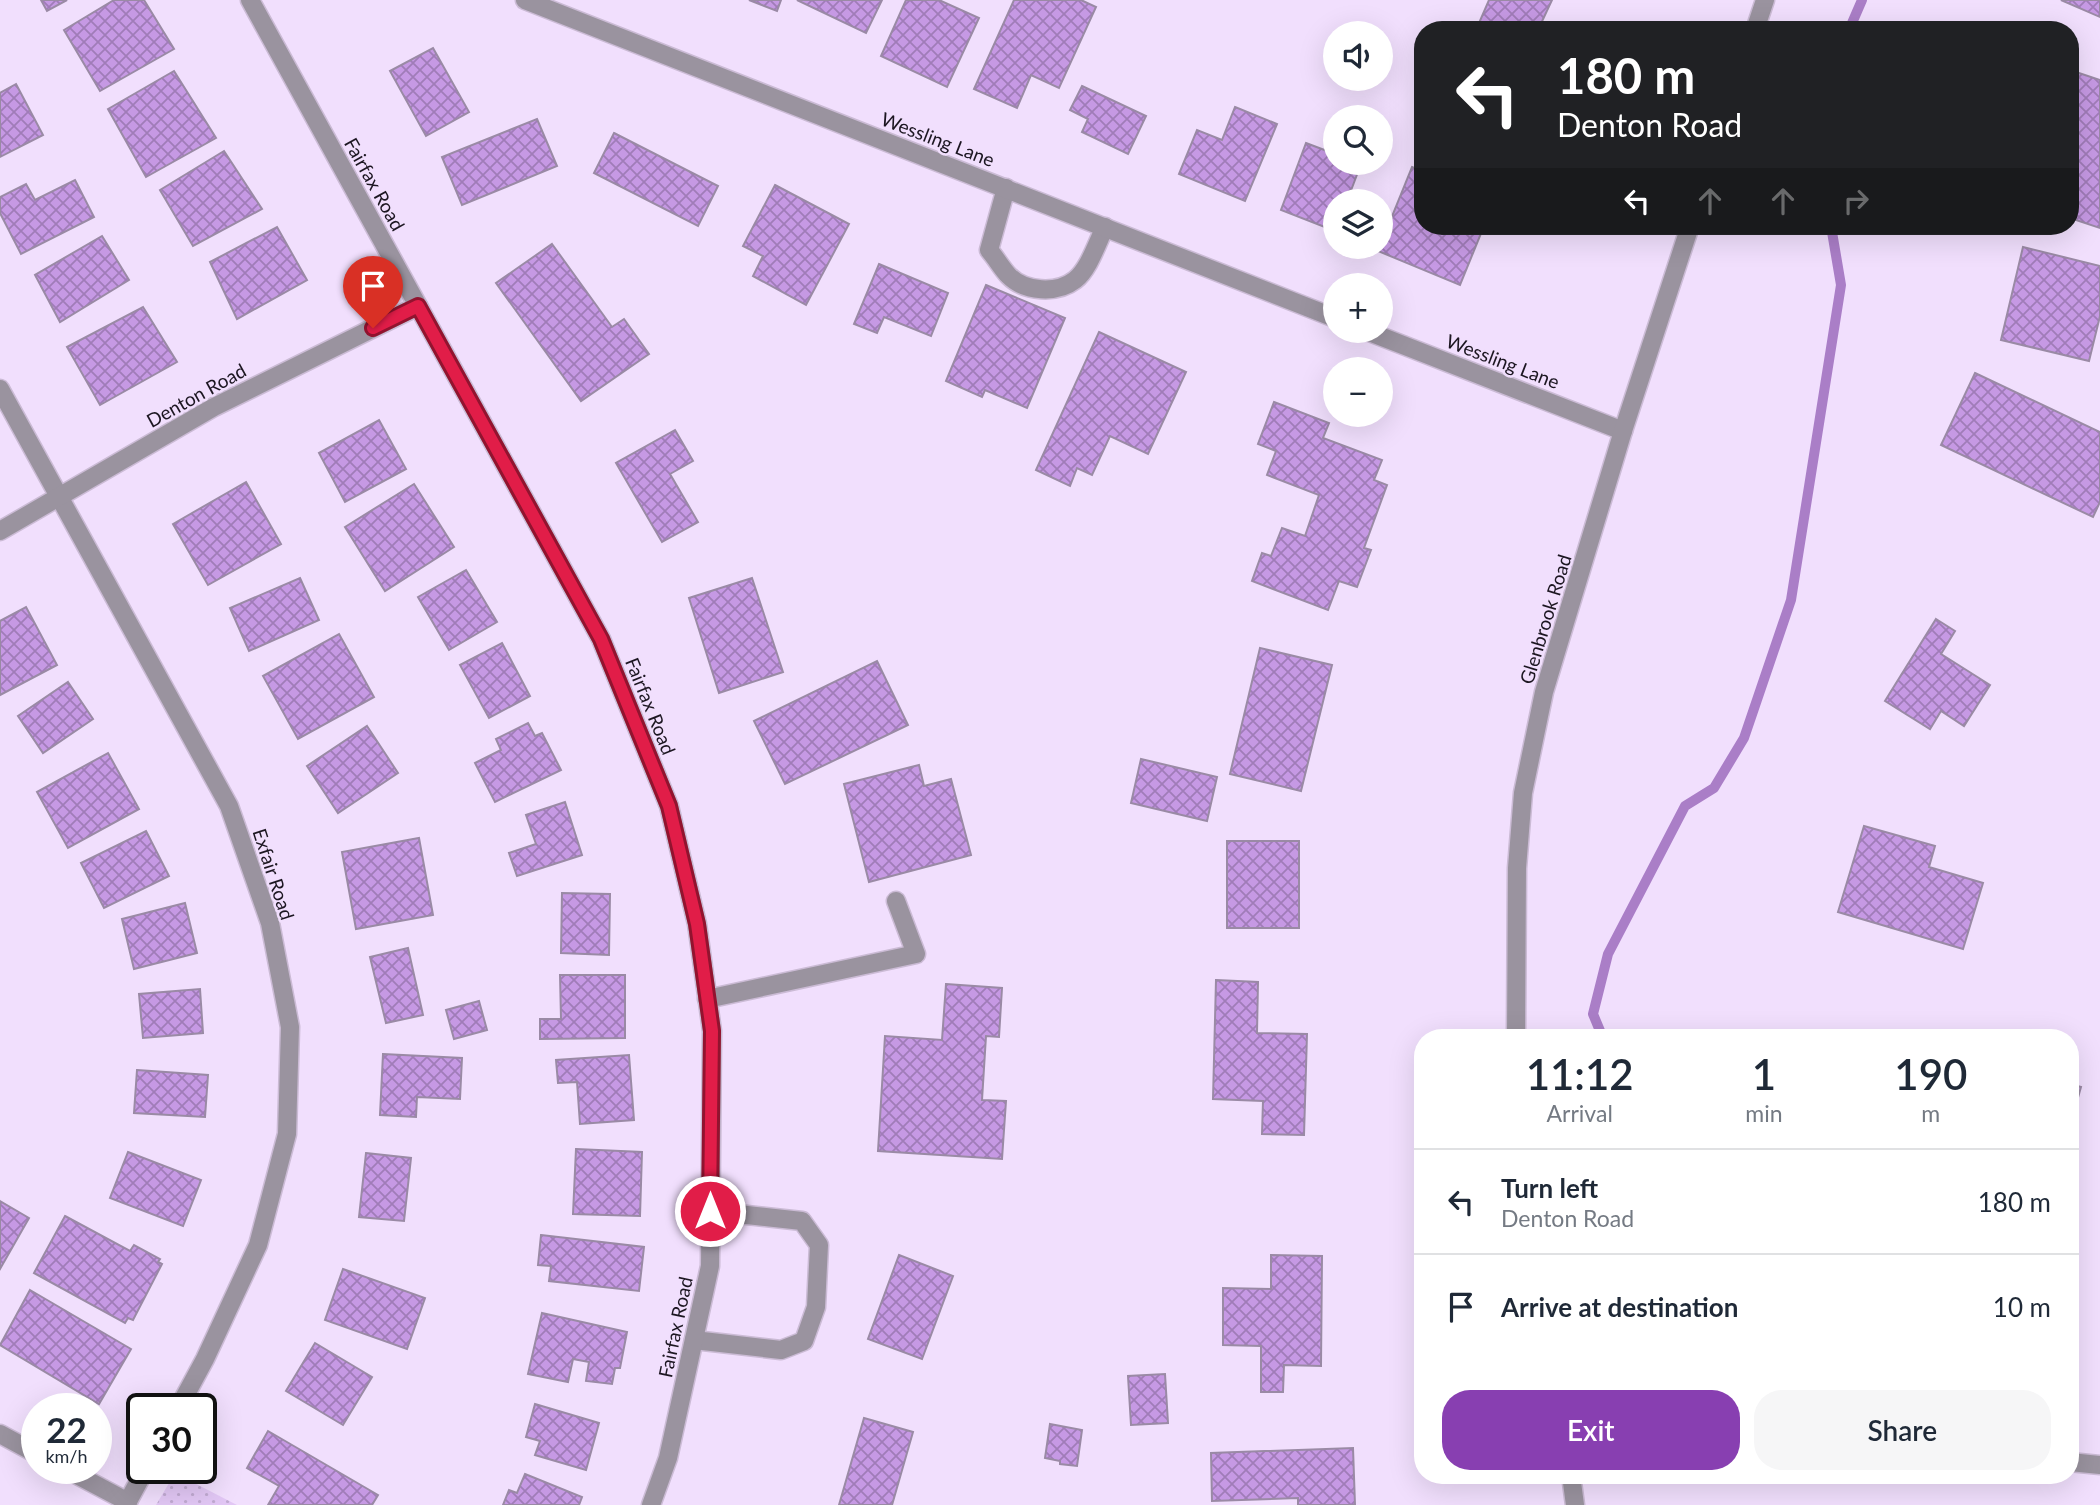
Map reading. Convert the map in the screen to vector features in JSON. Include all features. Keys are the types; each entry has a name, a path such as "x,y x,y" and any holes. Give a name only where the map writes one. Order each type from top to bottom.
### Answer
{"street":[{"name":"Fairfax Road","path":"250,0 601,639 669,806 697,924 712,1031 709,1266 668,1458 651,1505"},
{"name":"Wessling Lane","path":"525,0 1323,313"},
{"path":"1758,21 1765,0"},
{"path":"1006,188 989,250 1010,278 1032,288 1052,290 1075,280 1086,265 1105,227"},
{"name":"Glenbrook Road","path":"1516,1029 1517,868 1522,793 1544,692 1623,431 1687,235"},
{"name":"Denton Road","path":"0,531 214,407 418,306"},
{"name":"Wessling Lane","path":"1393,341 1623,431"},
{"name":"Exfair Road","path":"0,389 229,806 270,923 290,1027 287,1133 257,1245 187,1393"},
{"path":"707,999 916,954 896,901"},
{"path":"694,1340 781,1350 804,1341 816,1307 819,1245 802,1221 710,1211"},
{"path":"0,1434 21,1445"},
{"path":"2079,1463 2100,1465"},
{"path":"92,1484 127,1504 138,1484"},
{"path":"1572,1484 1575,1505"}],"shaded area":[{"path":"168,1484 196,1484 237,1505 156,1505"}],"building":[{"path":"41,0 67,0 47,11"},
{"path":"114,0 144,0 174,49 100,91 64,30"},
{"path":"749,0 781,0 777,11"},
{"path":"797,0 882,0 866,33"},
{"path":"906,0 939,0 979,18 947,87 881,56"},
{"path":"1014,0 1081,0 1096,7 1059,88 1031,75 1017,108 974,89"},
{"path":"1489,0 1552,0 1542,21 1480,21"},
{"path":"2061,0 2100,0 2100,17"},
{"path":"433,48 469,112 426,136 390,71"},
{"path":"174,71 216,138 146,177 108,109"},
{"path":"2079,73 2100,80 2100,228 2079,221"},
{"path":"16,84 43,135 0,157 0,93"},
{"path":"1082,86 1146,116 1128,154 1082,132 1088,119 1070,110"},
{"path":"1235,107 1277,124 1245,201 1179,174 1197,130 1222,140"},
{"path":"537,119 557,166 462,205 442,157"},
{"path":"614,133 718,186 698,226 594,173"},
{"path":"1306,143 1323,149 1323,175 1357,175 1352,189 1323,189 1323,226 1281,210"},
{"path":"224,151 262,209 193,246 160,190"},
{"path":"1412,167 1414,235 1480,235 1460,285 1393,257 1393,214"},
{"path":"75,180 94,217 21,254 0,213 0,197 26,184 35,200"},
{"path":"775,185 849,224 806,305 753,276 763,256 743,246"},
{"path":"277,227 307,280 237,319 210,262"},
{"path":"102,236 129,280 60,322 35,275"},
{"path":"552,244 612,327 624,319 649,354 581,401 496,283"},
{"path":"2023,247 2100,266 2100,316 2089,361 2001,340"},
{"path":"879,264 948,293 931,336 884,317 877,333 854,324"},
{"path":"986,285 1065,318 1027,408 985,390 982,397 946,381"},
{"path":"143,307 177,362 100,405 67,347"},
{"path":"1099,332 1186,372 1148,454 1110,436 1092,475 1077,468 1070,486 1036,470"},
{"path":"1975,373 2100,432 2100,502 2093,517 1941,445"},
{"path":"1274,402 1323,421 1323,427 1327,427 1323,438 1382,460 1374,480 1387,485 1364,548 1371,550 1357,587 1339,581 1328,610 1252,581 1262,553 1271,556 1282,528 1305,536 1319,495 1267,475 1276,451 1258,444"},
{"path":"379,420 406,469 345,502 319,453"},
{"path":"675,430 693,461 670,474 698,522 662,542 616,463"},
{"path":"246,482 281,544 208,585 173,524"},
{"path":"414,484 454,547 385,591 345,527"},
{"path":"466,570 497,622 449,650 418,597"},
{"path":"300,578 319,620 249,651 230,608"},
{"path":"752,578 783,672 719,693 689,598"},
{"path":"26,607 57,665 0,695 0,621"},
{"path":"1936,619 1955,631 1941,654 1990,685 1964,726 1941,711 1930,729 1885,701"},
{"path":"339,634 374,697 298,739 263,676"},
{"path":"502,643 530,696 489,718 460,665"},
{"path":"1260,648 1332,665 1301,791 1230,774"},
{"path":"877,661 908,725 785,784 754,721"},
{"path":"68,682 93,719 43,753 18,716"},
{"path":"528,723 535,736 542,733 561,770 495,802 475,763 501,750 496,739"},
{"path":"367,726 398,773 338,813 307,766"},
{"path":"108,753 139,809 68,848 37,792"},
{"path":"1141,759 1217,777 1207,821 1131,803"},
{"path":"919,765 924,786 951,779 971,855 869,882 844,784"},
{"path":"565,802 582,855 517,876 509,853 536,844 526,815"},
{"path":"1864,826 1935,846 1929,867 1983,883 1963,949 1838,912"},
{"path":"146,831 169,876 104,908 81,863"},
{"path":"419,838 433,915 356,929 342,852"},
{"path":"1227,841 1299,841 1299,928 1227,928"},
{"path":"562,893 610,894 609,955 561,953"},
{"path":"185,903 197,953 134,969 122,919"},
{"path":"408,948 423,1015 386,1023 370,957"},
{"path":"560,975 625,975 625,1038 540,1039 540,1019 561,1019"},
{"path":"1216,980 1258,982 1257,1033 1307,1034 1304,1135 1262,1134 1263,1101 1213,1099"},
{"path":"946,984 1002,988 999,1037 986,1036 982,1100 1006,1101 1002,1159 878,1151 885,1036 942,1040"},
{"path":"200,989 203,1033 143,1038 139,994"},
{"path":"479,1001 487,1030 454,1039 446,1010"},
{"path":"383,1054 462,1058 460,1099 417,1097 416,1117 380,1115"},
{"path":"629,1055 634,1120 580,1124 577,1082 558,1083 556,1060"},
{"path":"137,1070 208,1075 205,1117 134,1113"},
{"path":"576,1149 642,1152 640,1216 573,1214"},
{"path":"128,1152 201,1180 183,1226 110,1198"},
{"path":"366,1153 411,1158 404,1221 359,1217"},
{"path":"0,1201 29,1218 0,1269"},
{"path":"65,1216 130,1251 134,1245 160,1259 158,1262 162,1264 133,1320 128,1318 125,1323 34,1273"},
{"path":"541,1235 644,1247 639,1291 549,1281 551,1266 538,1265"},
{"path":"899,1255 953,1276 922,1359 868,1339"},
{"path":"1271,1255 1322,1256 1321,1366 1284,1365 1283,1392 1261,1392 1261,1346 1223,1345 1223,1288 1271,1289"},
{"path":"343,1269 425,1298 407,1349 325,1320"},
{"path":"30,1290 131,1349 105,1393 81,1393 0,1345"},
{"path":"542,1313 627,1332 620,1368 615,1368 612,1384 586,1381 589,1362 573,1359 568,1382 528,1374"},
{"path":"315,1343 372,1377 343,1425 286,1391"},
{"path":"1165,1374 1168,1423 1131,1425 1128,1376"},
{"path":"535,1404 599,1423 586,1470 535,1455 540,1441 526,1437"},
{"path":"864,1418 913,1432 892,1505 839,1505"},
{"path":"1050,1424 1082,1430 1077,1466 1060,1464 1060,1461 1045,1458"},
{"path":"268,1431 378,1495 372,1505 268,1505 279,1486 247,1468"},
{"path":"1353,1448 1355,1505 1298,1505 1298,1498 1212,1501 1211,1453"},
{"path":"525,1474 582,1497 579,1505 503,1505 509,1490 517,1493"}],"waterway":[{"path":"1853,21 1862,0"},
{"path":"1599,1029 1593,1014 1608,954 1685,806 1714,788 1744,738 1791,600 1841,285 1833,235"}],"route":[{"path":"373,328 418,306 601,639 669,806 697,924 712,1031 710,1211"}]}
